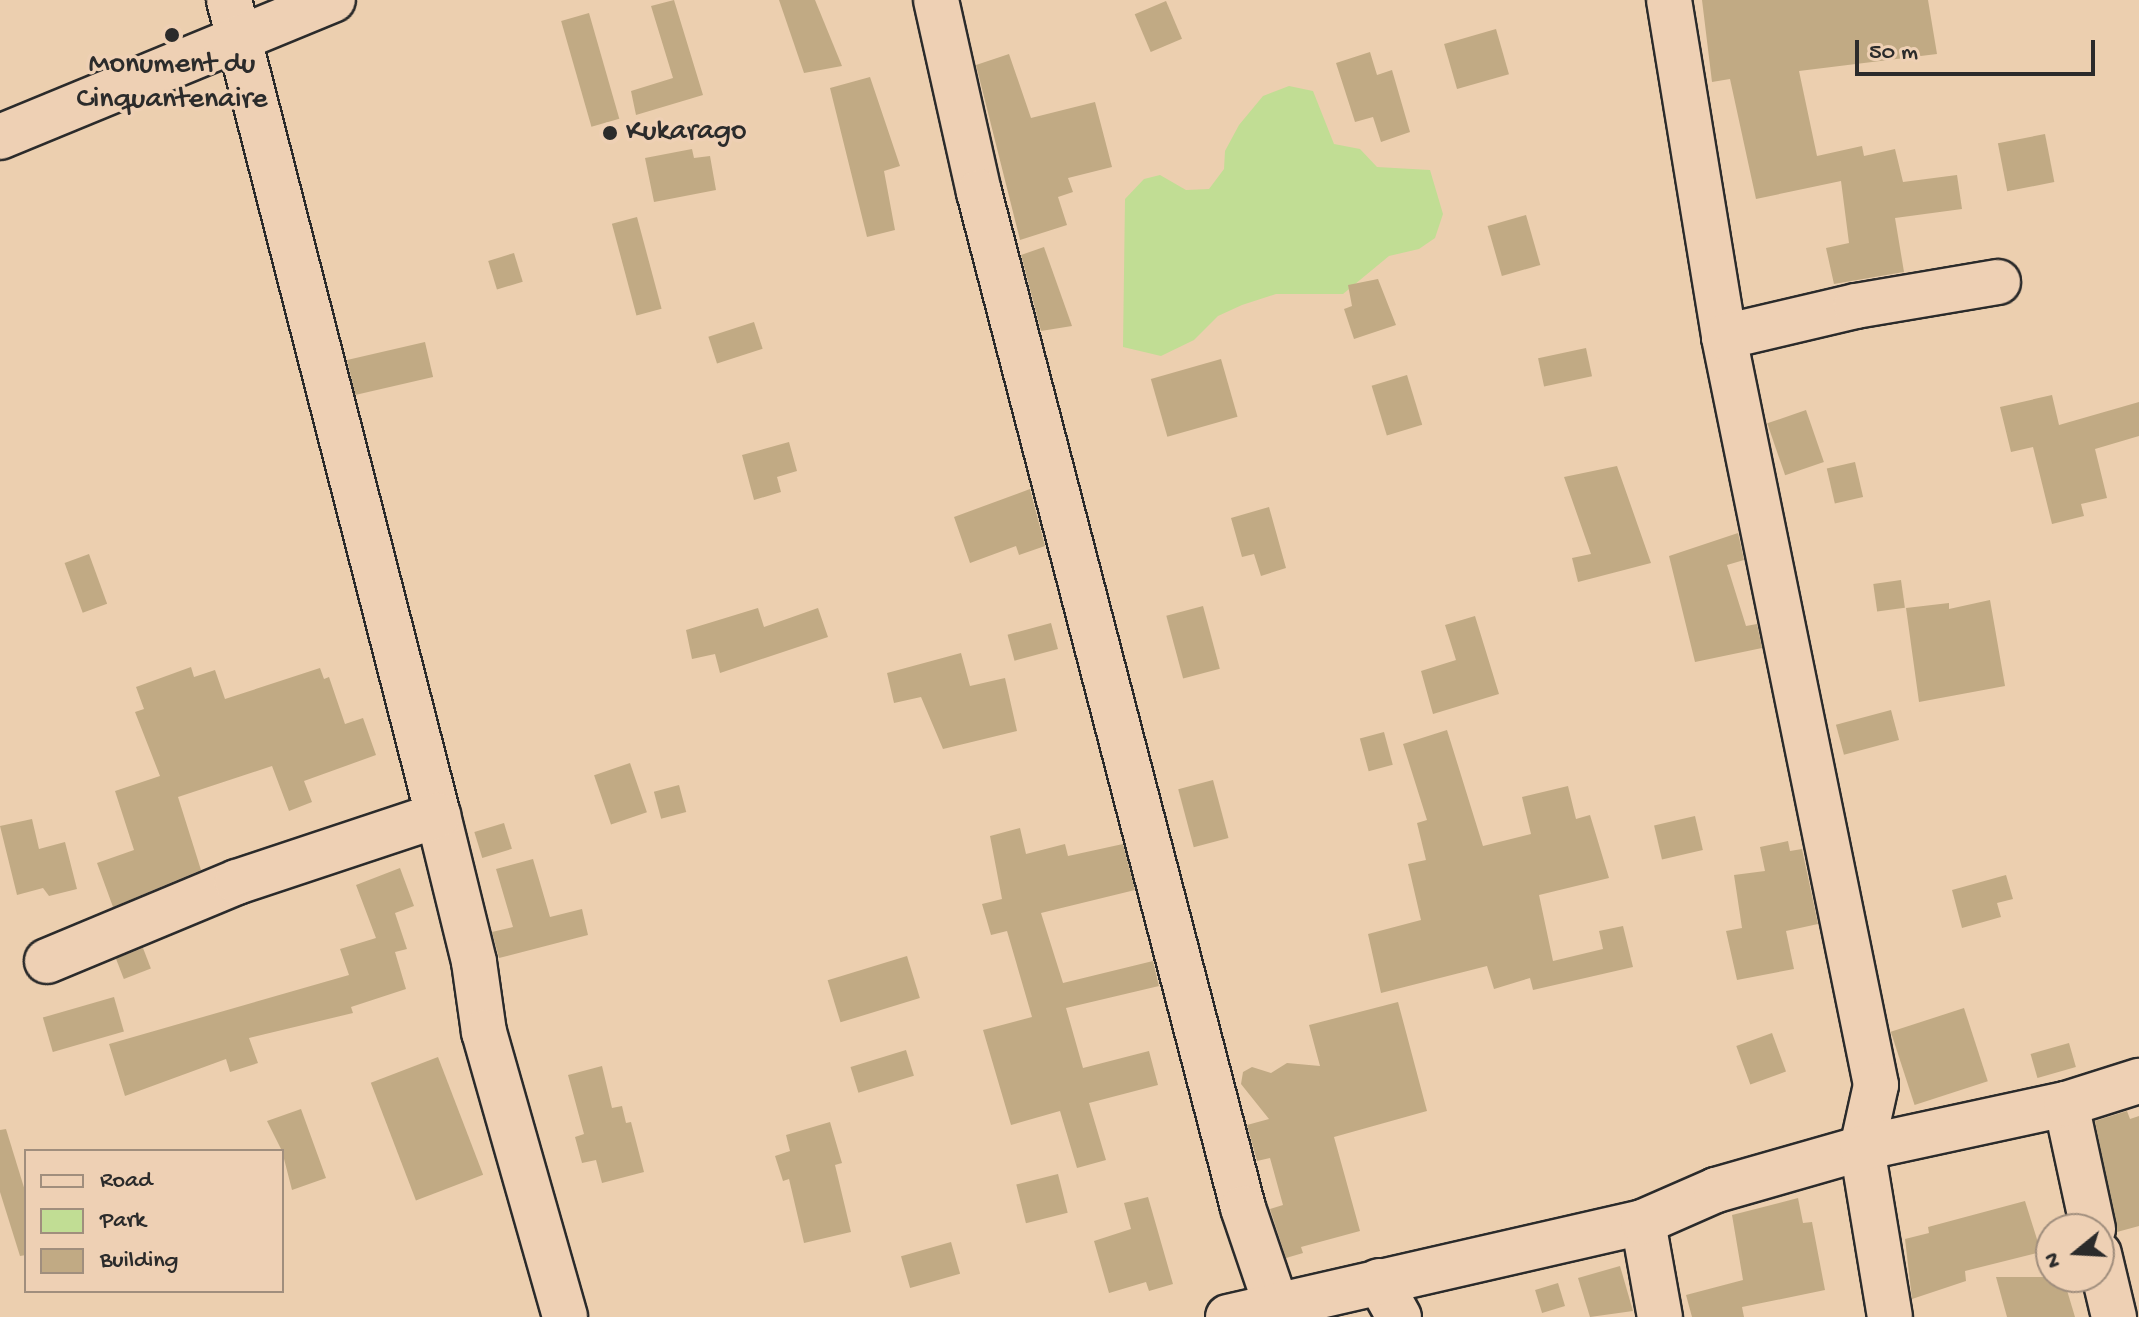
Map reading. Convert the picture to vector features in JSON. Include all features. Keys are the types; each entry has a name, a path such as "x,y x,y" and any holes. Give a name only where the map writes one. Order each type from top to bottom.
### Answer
{"street":[{"path":"0,137 234,20 333,0"},
{"path":"936,0 979,192 1243,1208 1276,1305"},
{"path":"1669,0 1724,337 1876,1085 1862,1148 1890,1317"},
{"path":"234,20 438,815 474,962 484,1032 565,1317"},
{"path":"1724,337 1856,306 1998,282"},
{"path":"47,961 237,882 438,815"},
{"path":"1228,1317 1276,1305 1389,1299 1643,1222 1716,1190 1862,1148 2066,1104 2139,1081"},
{"path":"2066,1104 2090,1213"},
{"path":"1643,1222 1660,1317"},
{"path":"2108,1293 2114,1317"}],"green space":[{"path":"1289,86 1313,91 1334,144 1360,149 1377,167 1430,170 1443,214 1435,238 1419,249 1389,256 1343,294 1276,294 1242,305 1218,316 1194,340 1161,356 1123,347 1125,199 1144,179 1160,175 1186,190 1209,189 1224,169 1225,151 1239,125 1263,96"}],"building":[{"path":"674,0 703,95 636,115 631,91 673,78 651,6"},
{"path":"779,0 815,0 842,66 804,73"},
{"path":"1702,0 1928,0 1937,54 1799,71 1817,156 1862,146 1864,156 1895,149 1903,182 1957,175 1962,209 1895,218 1904,272 1834,284 1826,248 1849,243 1841,181 1756,199 1730,79 1712,82"},
{"path":"1166,1 1182,39 1151,52 1135,14"},
{"path":"589,13 619,119 591,127 561,21"},
{"path":"1496,29 1509,74 1457,89 1444,44"},
{"path":"1370,52 1377,75 1392,70 1410,132 1381,142 1373,117 1355,122 1336,63"},
{"path":"1009,54 1031,118 1095,102 1112,167 1068,178 1073,192 1058,197 1067,225 1020,240 976,65"},
{"path":"870,77 900,166 884,171 895,230 867,237 830,88"},
{"path":"2045,134 2054,182 2007,191 1998,143"},
{"path":"692,149 694,158 710,156 716,190 654,202 645,158"},
{"path":"1526,215 1540,265 1502,276 1488,226"},
{"path":"637,217 662,309 636,315 612,224"},
{"path":"1044,247 1072,326 1041,331 1021,255"},
{"path":"514,253 523,282 497,290 488,261"},
{"path":"1378,279 1396,325 1354,339 1344,309 1352,306 1348,285"},
{"path":"754,322 763,349 717,363 708,337"},
{"path":"425,342 433,377 355,395 347,360"},
{"path":"1586,348 1592,376 1544,387 1538,358"},
{"path":"1221,359 1238,417 1167,437 1151,379"},
{"path":"1407,375 1422,425 1387,436 1372,386"},
{"path":"2052,395 2059,425 2139,402 2139,436 2095,449 2107,498 2081,504 2084,516 2052,524 2033,447 2011,452 2000,407"},
{"path":"1806,410 1824,462 1785,475 1767,423"},
{"path":"789,442 797,471 777,477 781,492 754,500 742,455"},
{"path":"1855,462 1863,497 1835,504 1827,469"},
{"path":"1617,466 1651,563 1578,582 1572,558 1591,554 1564,477"},
{"path":"1030,489 1045,546 1019,555 1016,546 970,563 954,517"},
{"path":"1269,507 1286,568 1261,576 1254,554 1242,557 1231,518"},
{"path":"1738,533 1744,560 1727,565 1746,626 1757,624 1762,648 1695,662 1669,556"},
{"path":"89,554 107,604 83,613 65,563"},
{"path":"1901,580 1905,608 1877,612 1873,584"},
{"path":"1990,600 2005,686 1919,702 1906,608 1949,603 1949,609"},
{"path":"1203,606 1220,669 1183,679 1166,616"},
{"path":"758,608 764,627 818,608 828,637 720,673 715,654 692,659 686,630"},
{"path":"1475,616 1499,694 1433,714 1421,671 1456,660 1445,625"},
{"path":"1051,623 1058,649 1015,661 1008,635"},
{"path":"961,653 970,686 1005,678 1017,731 943,749 921,697 894,703 887,673"},
{"path":"191,667 194,677 215,670 225,699 320,668 324,679 329,677 345,724 363,718 376,755 304,781 312,802 289,811 272,766 178,797 201,870 113,907 97,863 134,850 115,791 160,776 135,712 144,709 136,687"},
{"path":"1891,710 1899,740 1844,755 1836,725"},
{"path":"1447,730 1483,846 1531,834 1522,797 1568,786 1576,819 1590,815 1609,878 1539,895 1553,961 1603,949 1599,931 1623,926 1633,967 1533,990 1530,978 1494,989 1487,966 1381,993 1368,934 1421,920 1408,864 1426,860 1417,823 1427,820 1403,744"},
{"path":"1384,732 1393,765 1369,771 1360,738"},
{"path":"630,763 647,812 611,825 594,775"},
{"path":"1213,780 1229,838 1194,847 1178,789"},
{"path":"679,785 686,812 661,819 654,792"},
{"path":"1695,816 1703,850 1662,860 1654,825"},
{"path":"32,819 39,849 65,842 77,889 49,896 43,888 17,895 0,826"},
{"path":"504,823 512,849 482,858 474,832"},
{"path":"1020,828 1026,854 1065,844 1068,856 1123,844 1135,890 1041,913 1063,983 1153,961 1159,986 1066,1008 1083,1068 1149,1051 1158,1085 1089,1103 1106,1160 1077,1168 1060,1111 1011,1125 983,1030 1032,1017 1007,931 991,935 982,904 1002,899 990,836"},
{"path":"1788,841 1790,851 1802,849 1818,924 1786,931 1794,969 1737,980 1726,931 1742,928 1734,875 1765,871 1760,847"},
{"path":"533,859 550,917 582,909 588,935 499,958 492,932 513,927 496,869"},
{"path":"400,868 414,906 395,913 407,949 395,952 406,989 351,1007 353,1013 249,1038 258,1063 230,1072 226,1059 125,1096 109,1044 349,975 340,949 376,938 356,885"},
{"path":"2006,875 2013,899 1997,903 2001,917 1962,928 1952,890"},
{"path":"143,948 151,969 124,979 116,958"},
{"path":"907,956 920,998 840,1022 828,980"},
{"path":"114,997 124,1032 53,1052 43,1017"},
{"path":"1398,1002 1427,1111 1334,1137 1360,1231 1301,1247 1303,1253 1286,1258 1270,1209 1283,1205 1270,1158 1257,1161 1247,1125 1269,1119 1241,1084 1243,1072 1252,1067 1271,1073 1287,1063 1320,1066 1309,1025"},
{"path":"1964,1008 1988,1081 1915,1105 1891,1032"},
{"path":"1772,1033 1786,1072 1750,1085 1736,1046"},
{"path":"2069,1043 2076,1067 2037,1078 2031,1054"},
{"path":"906,1050 914,1076 858,1093 851,1067"},
{"path":"438,1057 483,1175 416,1200 371,1083"},
{"path":"602,1066 612,1108 622,1106 626,1123 631,1122 644,1172 602,1183 596,1160 582,1163 575,1137 584,1134 568,1075"},
{"path":"301,1109 326,1178 292,1190 284,1149 281,1149 267,1121"},
{"path":"2127,1111 2130,1119 2139,1116 2139,1226 2117,1232 2095,1121"},
{"path":"830,1122 842,1163 835,1165 851,1232 804,1243 789,1179 783,1181 775,1156 790,1151 786,1135"},
{"path":"6,1129 24,1188 24,1255 20,1256 0,1192 0,1130"},
{"path":"1058,1174 1068,1213 1026,1223 1016,1184"},
{"path":"1148,1197 1173,1284 1149,1291 1146,1282 1109,1293 1094,1241 1131,1229 1124,1203"},
{"path":"1798,1198 1803,1223 1812,1222 1825,1290 1742,1307 1744,1317 1692,1317 1686,1295 1743,1280 1732,1215"},
{"path":"2025,1201 2035,1233 2035,1254 1965,1271 1966,1281 1912,1299 1905,1239 1929,1233 1928,1227"},
{"path":"951,1242 960,1274 910,1288 901,1256"},
{"path":"1620,1266 1633,1311 1590,1317 1578,1278"},
{"path":"1996,1277 2035,1277 2035,1293 2068,1293 2075,1317 2007,1317"},
{"path":"1558,1283 1565,1306 1542,1313 1535,1290"}],"place":[{"name":"Monument du Cinquantenaire","path":"172,35"},
{"name":"Kukarago","path":"610,133"}]}
